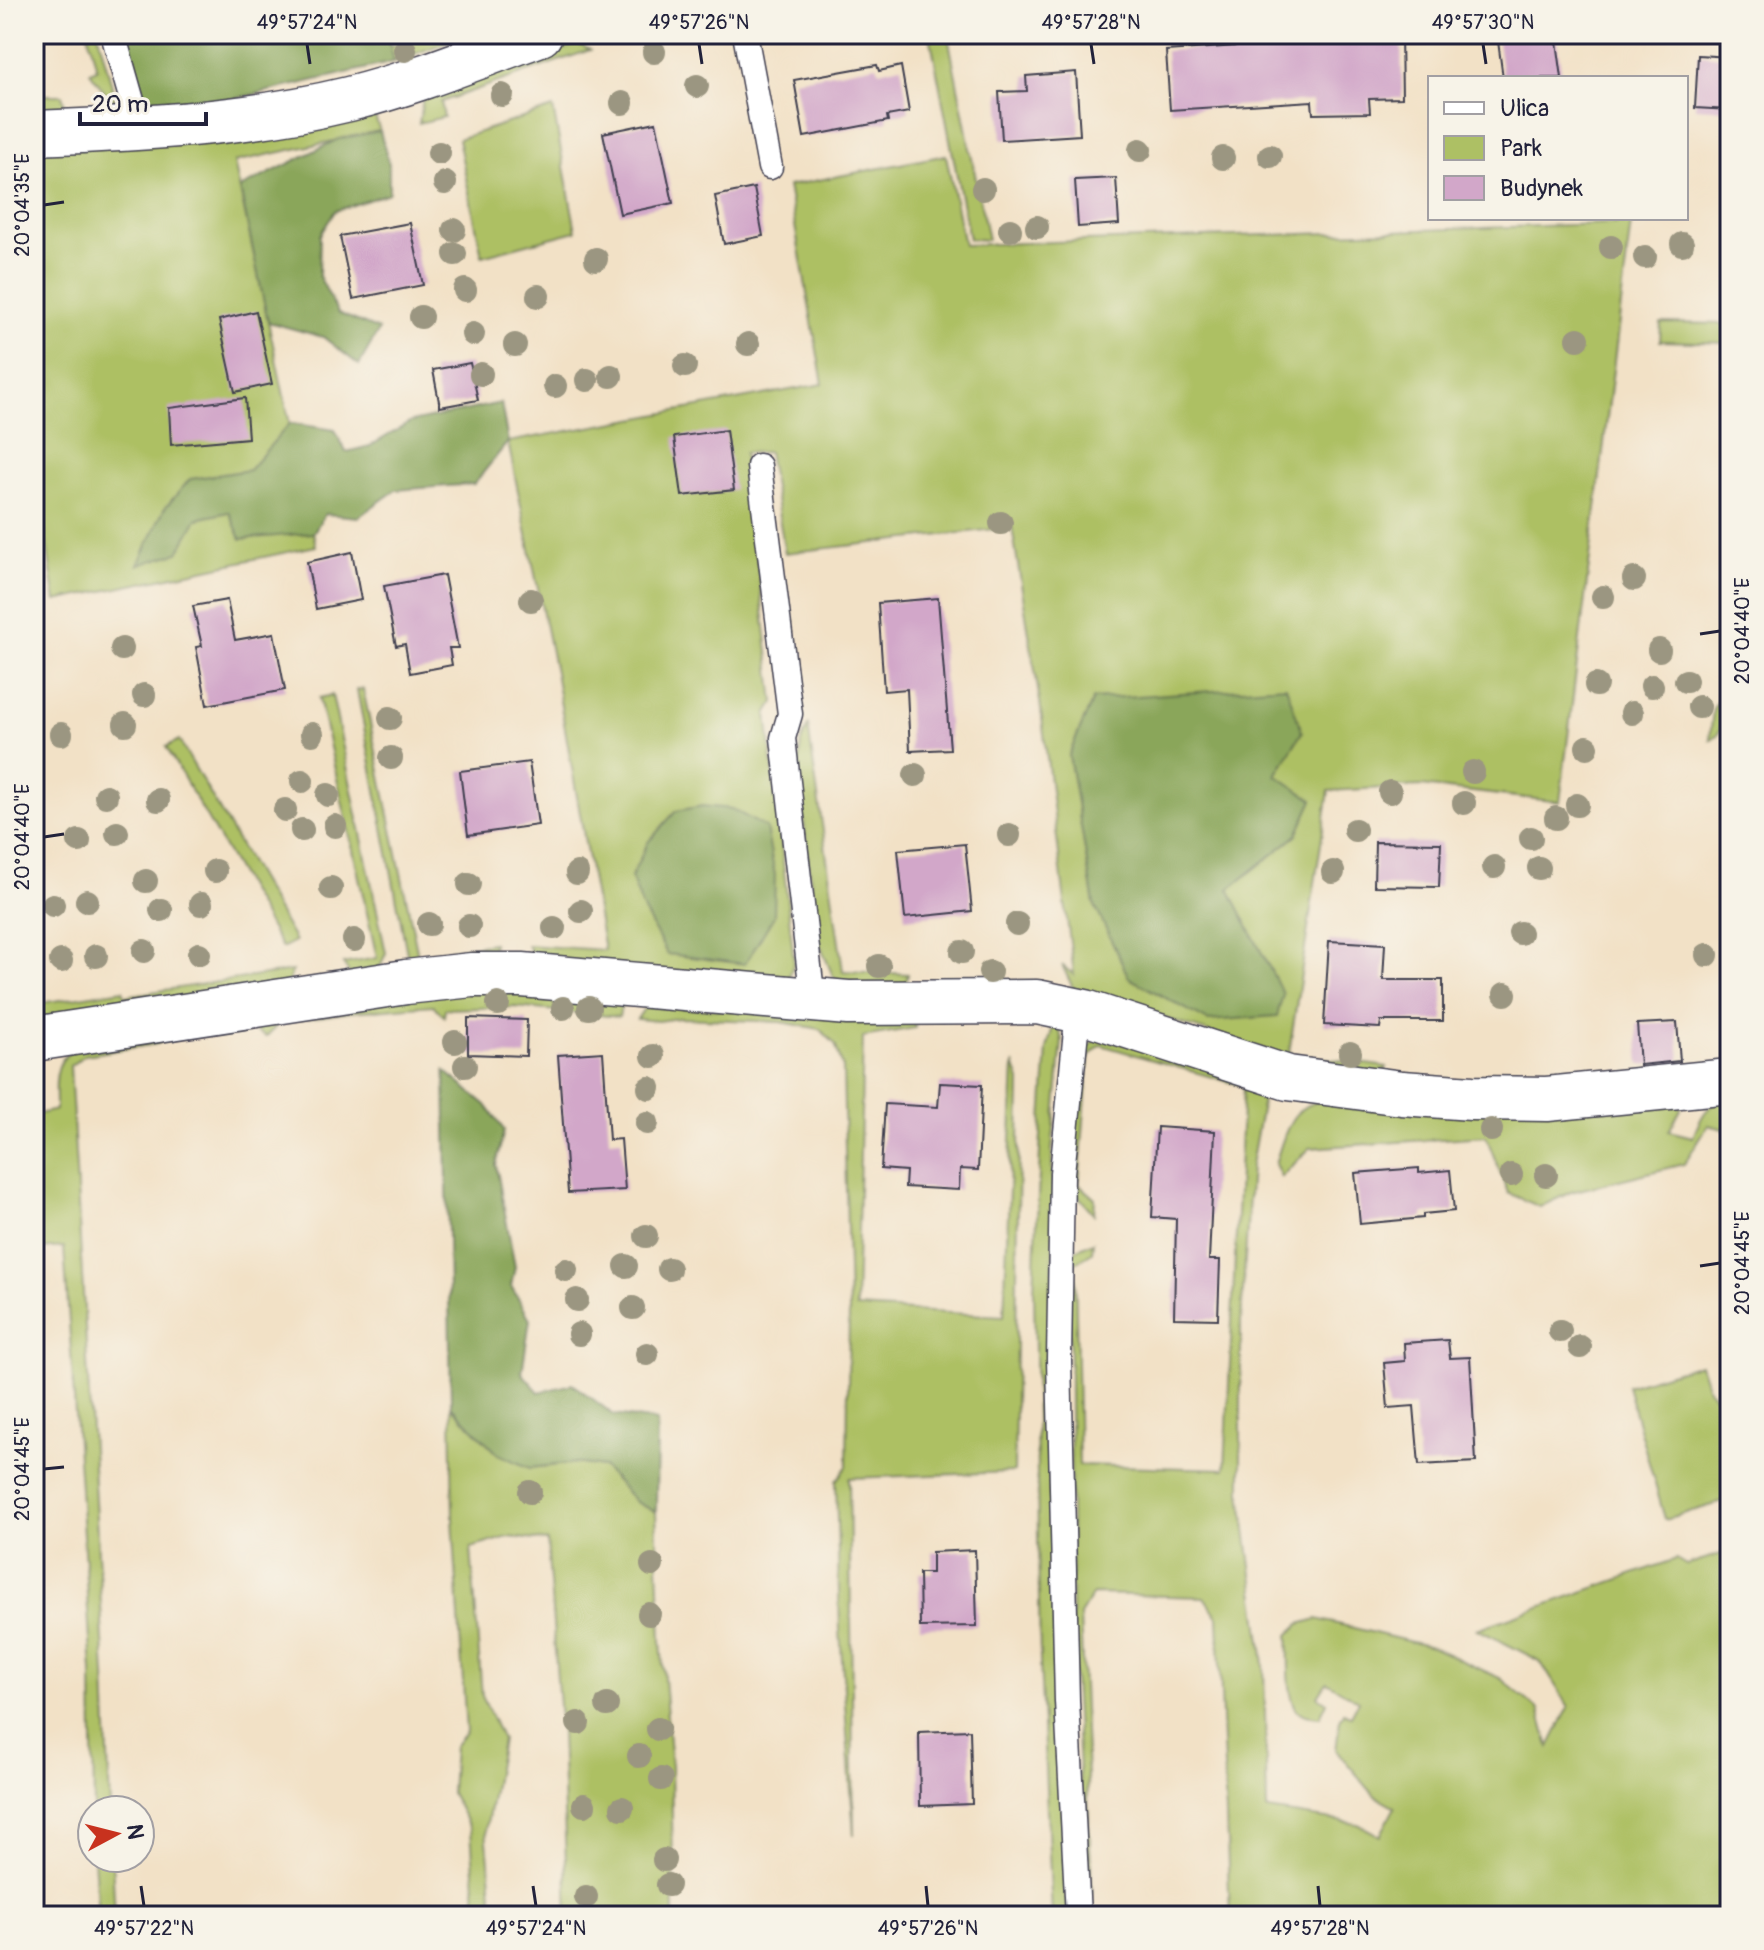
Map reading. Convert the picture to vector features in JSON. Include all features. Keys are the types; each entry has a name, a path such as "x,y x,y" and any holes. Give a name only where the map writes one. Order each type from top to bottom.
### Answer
{"street":[{"path":"34,133 140,129 261,117 350,99 540,34"},
{"path":"34,1039 391,984 472,975 522,975 848,1003 1037,1002 1078,1010 1288,1078 1402,1093 1547,1099 1730,1081"}],"lane":[{"path":"113,34 140,129"},
{"path":"745,34 770,167"},
{"path":"759,466 790,714 783,738 813,1001"},
{"path":"1078,1010 1062,1173 1059,1359 1067,1701 1078,1916"}],"green space":[{"path":"88,34 98,34 115,106 90,72 97,69"},
{"path":"127,34 387,34 394,62 230,100 146,105"},
{"path":"425,34 468,34 394,62 390,46"},
{"path":"930,35 948,36 988,240 969,239"},
{"path":"578,44 590,50 441,102 444,117 419,123 424,93"},
{"path":"34,95 62,95 67,113 34,113"},
{"path":"553,108 576,231 482,256 458,139"},
{"path":"374,114 380,131 234,162 316,546 56,601 34,467 34,150"},
{"path":"380,131 389,164 389,193 335,211 320,235 319,276 338,313 379,330 359,365 323,337 268,322 240,188 338,139"},
{"path":"946,155 964,245 1631,223 1560,802 1421,786 1329,791 1289,1053 1387,1067 1382,1076 1346,1075 1074,990 1062,965 1074,975 1040,702 1012,527 785,553 768,452 744,453 774,702 767,714 794,962 785,988 538,966 527,945 604,950 555,672 508,442 823,384 788,186","holes":["1093,699 1302,732 1276,775 1297,835 1229,889 1094,904 1069,755"]},
{"path":"1661,323 1730,324 1730,343 1660,341"},
{"path":"501,403 508,442 474,484 396,490 358,517 325,514 313,533 241,539 229,512 197,519 178,553 138,565 164,509 190,479 249,470 290,423 335,430 346,452 370,446 411,422"},
{"path":"1730,678 1730,694 1721,708 1720,730 1710,740 1713,709"},
{"path":"1286,686 1302,732 1276,775 1313,800 1297,835 1229,889 1283,994 1277,1016 1208,1021 1129,978 1094,904 1069,755 1093,699"},
{"path":"363,689 418,955 493,943 491,961 416,964 407,954 357,690"},
{"path":"332,695 386,953 378,972 351,976 343,964 377,958 319,698"},
{"path":"808,726 843,971 908,974 904,992 844,991 832,974 817,937 798,770 801,742"},
{"path":"179,740 295,941 282,948 166,747"},
{"path":"702,806 732,809 766,828 775,875 774,916 745,964 667,954 644,911 631,877 648,842 676,811"},
{"path":"292,971 288,983 34,1029 34,1004 123,990 125,996"},
{"path":"517,987 616,996 622,1001 619,1017 515,1007 445,1009 444,1016 433,1005 350,1012 279,1023 266,1037 247,1027 177,1032 157,1044 85,1055 70,1066 109,1794 94,1794 92,1671 64,1247 41,1249 34,1177 34,1115 56,1110 56,1079 60,1063 82,1044 299,1008"},
{"path":"645,1007 913,1015 915,1028 863,1037 856,1308 1004,1316 1014,1063 1020,1081 1014,1472 849,1478 854,1835 840,1631 836,1481 847,1466 849,1309 843,1068 835,1044 820,1029 781,1022 637,1019"},
{"path":"1053,1026 1059,1027 1062,1041 1052,1151 1054,1327 1049,1476 1067,1916 1052,1916 1040,1662 1034,1290 1047,1049"},
{"path":"1097,1039 1133,1046 1147,1044 1257,1081 1264,1093 1251,1165 1241,1322 1241,1492 1264,1664 1267,1810 1358,1824 1380,1836 1395,1807 1374,1795 1336,1750 1340,1720 1344,1712 1351,1716 1359,1701 1327,1682 1318,1696 1327,1702 1320,1717 1303,1714 1296,1708 1290,1683 1288,1635 1300,1624 1317,1619 1432,1647 1500,1678 1539,1710 1549,1747 1569,1707 1540,1661 1477,1629 1676,1559 1686,1565 1730,1551 1730,1916 1230,1916 1218,1617 1204,1597 1093,1594 1080,1615 1093,1916 1087,1916 1072,1642 1069,1253 1093,1242 1092,1252 1075,1263 1079,1465 1225,1469 1243,1086 1101,1045 1089,1056 1079,1184 1095,1198 1094,1214 1073,1190 1074,1129 1086,1049"},
{"path":"445,1071 486,1105 504,1130 496,1165 515,1267 511,1286 530,1319 522,1373 539,1392 573,1384 614,1415 657,1421 656,1512 636,1502 603,1467 575,1463 530,1468 498,1454 451,1406"},
{"path":"1730,1095 1730,1136 1724,1129 1708,1125 1684,1164 1571,1192 1540,1207 1508,1193 1486,1136 1310,1148 1281,1177 1275,1164 1284,1135 1294,1117 1307,1105 1317,1102 1679,1100 1681,1109 1669,1131 1693,1137 1706,1111"},
{"path":"1700,1364 1708,1389 1722,1404 1730,1403 1730,1500 1665,1519 1627,1386"},
{"path":"451,1406 498,1454 530,1468 575,1463 603,1467 636,1502 656,1512 661,1641 671,1766 674,1916 568,1916 561,1734 547,1541 508,1537 471,1548 482,1696 502,1740 486,1830 494,1916 477,1916 471,1830 451,1793 454,1746 466,1732 453,1519"},
{"path":"95,1874 113,1874 115,1916 98,1916"}],"building":[{"path":"1401,34 1402,98 1369,99 1370,113 1313,114 1312,101 1170,110 1166,51 1310,41 1310,36"},
{"path":"1497,34 1556,34 1562,76 1503,76"},
{"path":"1698,55 1730,57 1730,110 1695,108"},
{"path":"877,65 879,71 901,66 909,112 887,116 888,121 804,137 794,80"},
{"path":"1076,72 1080,135 1002,140 999,92 1027,91 1026,76"},
{"path":"656,122 673,203 620,214 603,133"},
{"path":"1116,178 1119,224 1078,227 1075,180"},
{"path":"754,188 763,236 724,244 715,196"},
{"path":"410,223 423,285 353,299 340,236"},
{"path":"256,311 272,384 235,392 219,320"},
{"path":"470,363 478,400 440,407 433,370"},
{"path":"245,398 248,438 171,445 169,408"},
{"path":"726,430 734,490 682,496 674,437"},
{"path":"352,552 361,600 316,609 307,562"},
{"path":"444,575 458,648 449,648 452,665 410,673 405,644 396,646 384,586"},
{"path":"938,598 950,749 910,751 907,689 884,691 878,603"},
{"path":"227,600 235,640 274,633 285,690 207,705 196,647 202,646 193,606"},
{"path":"529,762 538,825 468,835 460,771"},
{"path":"1375,842 1441,843 1439,887 1374,886"},
{"path":"965,844 972,911 905,918 898,850"},
{"path":"1329,941 1385,944 1383,980 1443,980 1443,1021 1381,1021 1380,1028 1324,1025"},
{"path":"468,1018 527,1020 526,1056 468,1054"},
{"path":"1677,1022 1680,1061 1640,1065 1637,1024"},
{"path":"603,1052 609,1140 621,1139 625,1190 568,1193 558,1055"},
{"path":"940,1083 982,1085 978,1170 960,1169 959,1190 905,1187 906,1171 881,1169 885,1104 938,1107"},
{"path":"1157,1127 1215,1131 1209,1260 1220,1260 1218,1319 1174,1318 1176,1219 1152,1217"},
{"path":"1419,1168 1419,1173 1450,1170 1454,1211 1423,1214 1423,1218 1360,1224 1355,1173"},
{"path":"1448,1340 1450,1358 1470,1357 1476,1462 1419,1465 1414,1406 1388,1408 1384,1363 1405,1361 1404,1343"},
{"path":"975,1550 977,1626 920,1627 919,1573 932,1573 932,1552"},
{"path":"970,1730 972,1804 920,1806 919,1732"}]}
